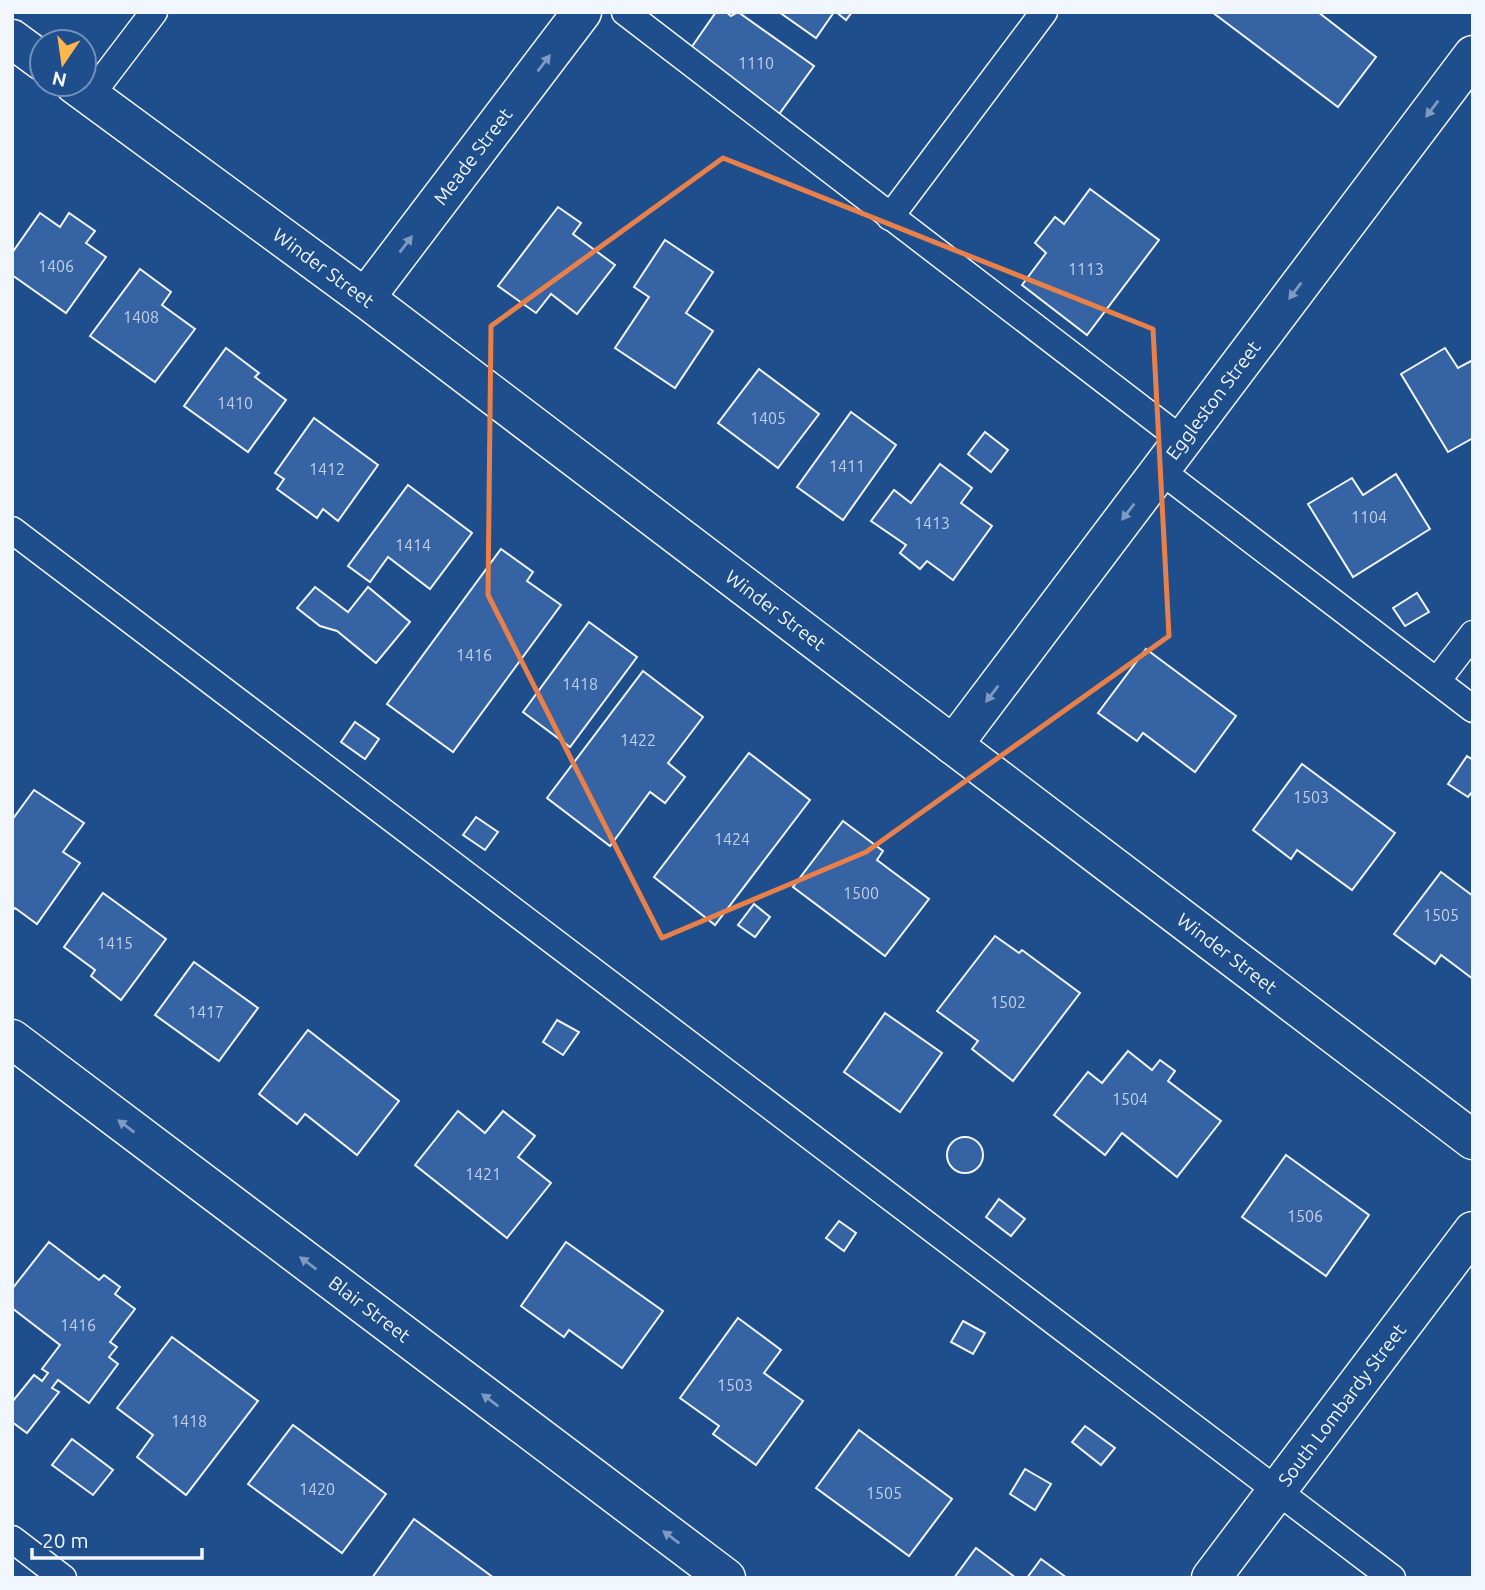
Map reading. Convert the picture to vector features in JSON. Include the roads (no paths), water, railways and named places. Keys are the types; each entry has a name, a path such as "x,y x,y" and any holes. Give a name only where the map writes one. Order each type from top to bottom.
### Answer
{"street":[{"name":"Meade Street","path":"365,298 582,12"},
{"path":"12,39 28,51"},
{"name":"Eggleston Street","path":"953,745 1473,55"},
{"name":"Winder Street","path":"93,98 365,298 1473,1140"},
{"name":"Blair Street","path":"12,1039 726,1578"},
{"name":"South Lombardy Street","path":"1211,1578 1473,1231"}],"lane":[{"path":"98,73 154,12"},
{"path":"625,12 890,217 1473,709"},
{"path":"890,217 1044,12"},
{"path":"12,530 1392,1578"},
{"path":"1437,681 1473,634"},
{"path":"12,1539 64,1578"}]}
